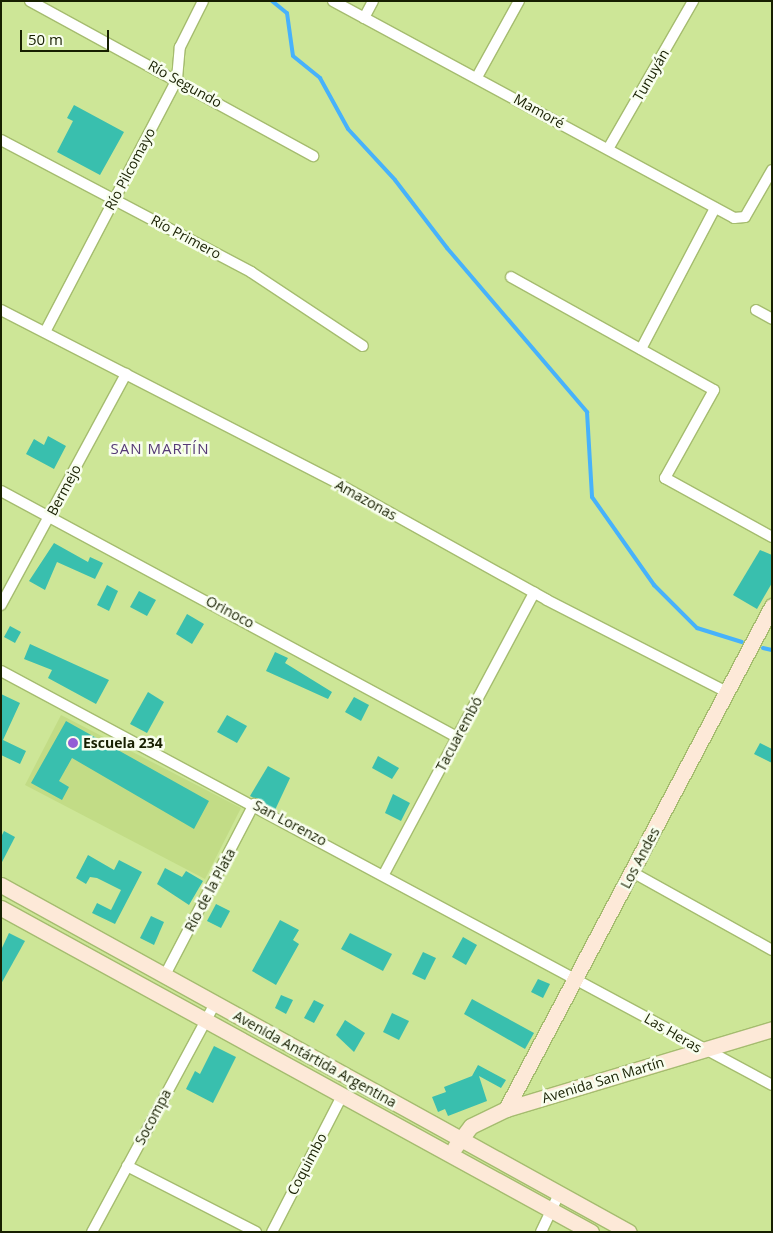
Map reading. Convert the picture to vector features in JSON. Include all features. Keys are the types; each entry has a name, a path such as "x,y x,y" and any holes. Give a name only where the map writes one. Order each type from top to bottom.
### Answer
{"main road":[{"name":"Los Andes","path":"506,1109 729,693 772,606"},
{"name":"Avenida Antártida Argentina","path":"1,886 629,1232"},
{"name":"Avenida Antártida Argentina","path":"1,908 591,1232"},
{"name":"Avenida San Martín","path":"450,1154 470,1126 506,1109 772,1029"}],"street":[{"name":"Río Segundo","path":"30,1 177,79 312,156"},
{"name":"Río Pilcomayo","path":"45,332 177,79 180,47 204,1"},
{"name":"Mamoré","path":"333,1 477,77 734,218 746,217 772,170"},
{"path":"364,18 373,1"},
{"path":"477,77 519,1"},
{"name":"Tunuyán","path":"608,148 693,1"},
{"name":"Río Primero","path":"1,140 251,272 363,346"},
{"path":"640,349 715,208"},
{"path":"511,277 714,390 665,478 772,537"},
{"name":"Amazonas","path":"1,310 338,483 534,593 729,693"},
{"path":"756,310 772,319"},
{"name":"Bermejo","path":"1,605 126,374"},
{"name":"Orinoco","path":"1,491 457,737"},
{"name":"Tacuarembó","path":"384,874 534,593"},
{"name":"San Lorenzo","path":"1,671 577,977"},
{"name":"Río de la Plata","path":"165,975 254,804"},
{"path":"632,872 772,950"},
{"name":"Las Heras","path":"577,977 703,1050 772,1085"},
{"name":"Socompa","path":"92,1232 215,1004"},
{"name":"Coquimbo","path":"272,1232 342,1096"},
{"path":"127,1166 256,1232"},
{"path":"541,1232 559,1194"}],"shaded area":[{"path":"61,715 241,808 205,879 25,785"}],"building":[{"path":"74,105 124,132 100,175 57,152 73,121 67,118"},
{"path":"48,436 66,446 54,469 26,454 34,439 44,445"},
{"path":"54,543 88,562 90,557 103,563 95,579 57,562 45,590 29,581"},
{"path":"760,550 772,555 772,583 757,609 733,595"},
{"path":"107,585 118,591 109,611 97,605"},
{"path":"139,591 156,600 147,616 130,607"},
{"path":"187,614 204,624 192,644 176,634"},
{"path":"10,626 21,632 15,643 4,637"},
{"path":"30,644 109,680 96,704 48,678 52,670 24,659"},
{"path":"275,652 288,658 285,663 332,692 328,699 266,671"},
{"path":"148,692 164,702 147,733 130,724"},
{"path":"1,694 20,703 3,740 26,751 20,764 1,755"},
{"path":"354,697 369,705 361,721 345,712"},
{"path":"227,715 247,726 237,743 217,732"},
{"path":"66,721 209,801 194,829 72,758 59,781 69,787 62,800 31,783"},
{"path":"760,743 772,749 772,763 754,754"},
{"path":"378,756 399,768 392,779 372,768"},
{"path":"268,766 290,778 275,810 250,796"},
{"path":"393,794 410,803 401,821 385,813"},
{"path":"4,831 15,837 1,864 1,837"},
{"path":"88,855 114,870 119,860 142,872 115,924 92,913 97,903 111,910 121,890 97,878 90,877 86,884 76,878"},
{"path":"165,868 182,877 186,871 203,881 189,905 157,884"},
{"path":"216,904 230,911 221,928 207,921"},
{"path":"151,916 164,922 154,945 140,938"},
{"path":"280,920 299,930 293,940 299,944 276,985 252,971"},
{"path":"9,933 25,941 1,984 1,950"},
{"path":"350,933 392,954 383,971 341,949"},
{"path":"463,937 477,945 466,965 452,957"},
{"path":"423,952 436,958 425,980 412,974"},
{"path":"538,979 550,984 543,998 531,992"},
{"path":"281,995 293,1000 286,1014 275,1008"},
{"path":"472,999 534,1033 525,1049 464,1014"},
{"path":"314,1000 324,1005 314,1023 304,1018"},
{"path":"392,1013 409,1021 399,1040 383,1032"},
{"path":"345,1020 365,1033 354,1052 336,1035"},
{"path":"214,1046 236,1057 213,1103 186,1089 195,1071 200,1074"},
{"path":"478,1065 506,1080 501,1088 479,1076 487,1101 448,1116 445,1109 438,1112 432,1097 446,1092 444,1087 472,1076"}],"waterway":[{"path":"272,1 287,13 293,56 320,78 348,129 395,180 447,248 587,412 592,497 654,585 697,628 742,642"},
{"path":"763,648 772,650"}],"place":[{"name":"Escuela 234","path":"73,743"}],"district":[{"name":"SAN MARTÍN","path":"160,449"}]}
